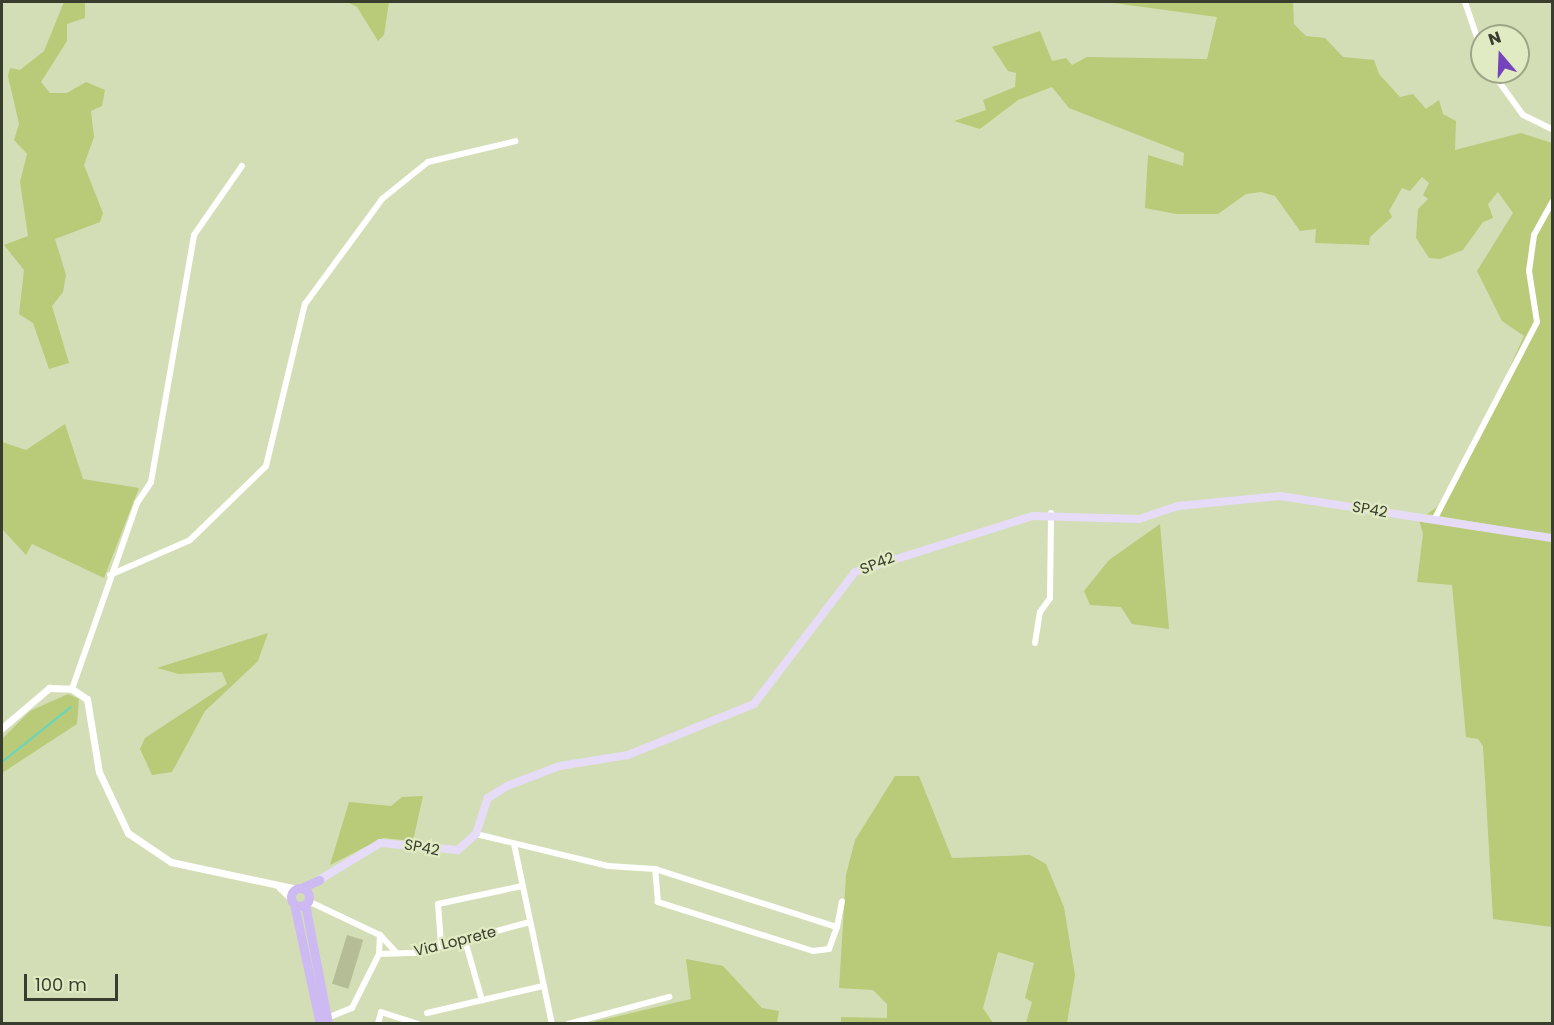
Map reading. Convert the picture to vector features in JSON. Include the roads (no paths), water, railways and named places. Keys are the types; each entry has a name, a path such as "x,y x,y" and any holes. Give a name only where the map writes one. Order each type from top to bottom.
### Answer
{"main road":[{"name":"SP42","path":"299,889 319,880 380,843 444,852 466,846 476,834 488,798 507,786 560,766 628,755 754,704 791,661 842,582 868,565 1051,513 1129,520 1178,506 1280,496 1552,538"},
{"name":"SP42","path":"308,900 319,880"},
{"path":"299,889 308,900 325,1022 293,901 299,889"},
{"path":"293,901 308,900"}],"street":[{"path":"1465,2 1472,24"},
{"path":"1501,84 1524,115 1552,129"},
{"path":"110,575 190,540 266,465 305,304 382,199 428,162 516,141"},
{"path":"72,689 137,503 151,482 194,235 242,166"},
{"path":"1434,520 1536,322 1530,262 1534,235 1552,202"},
{"path":"1035,643 1040,612 1050,598 1051,513"},
{"path":"2,728 49,688 72,689 87,699 99,772 128,833 171,862 299,889"},
{"path":"476,834 608,866 655,869 837,927"},
{"path":"514,844 552,1023"},
{"path":"655,869 658,902 813,951 829,949 837,927 842,901"},
{"path":"277,886 293,901"},
{"path":"441,944 438,904 522,886"},
{"path":"308,900 380,935 397,953"},
{"name":"Via Loprete","path":"379,954 397,953 441,944 530,922"},
{"path":"325,1022 352,1008 379,954 380,935"},
{"path":"464,937 482,1000"},
{"path":"427,1013 543,986"},
{"path":"568,1023 669,997"},
{"path":"378,1023 381,1012 418,1023"}],"waterway":[{"path":"2,762 71,707"}]}
